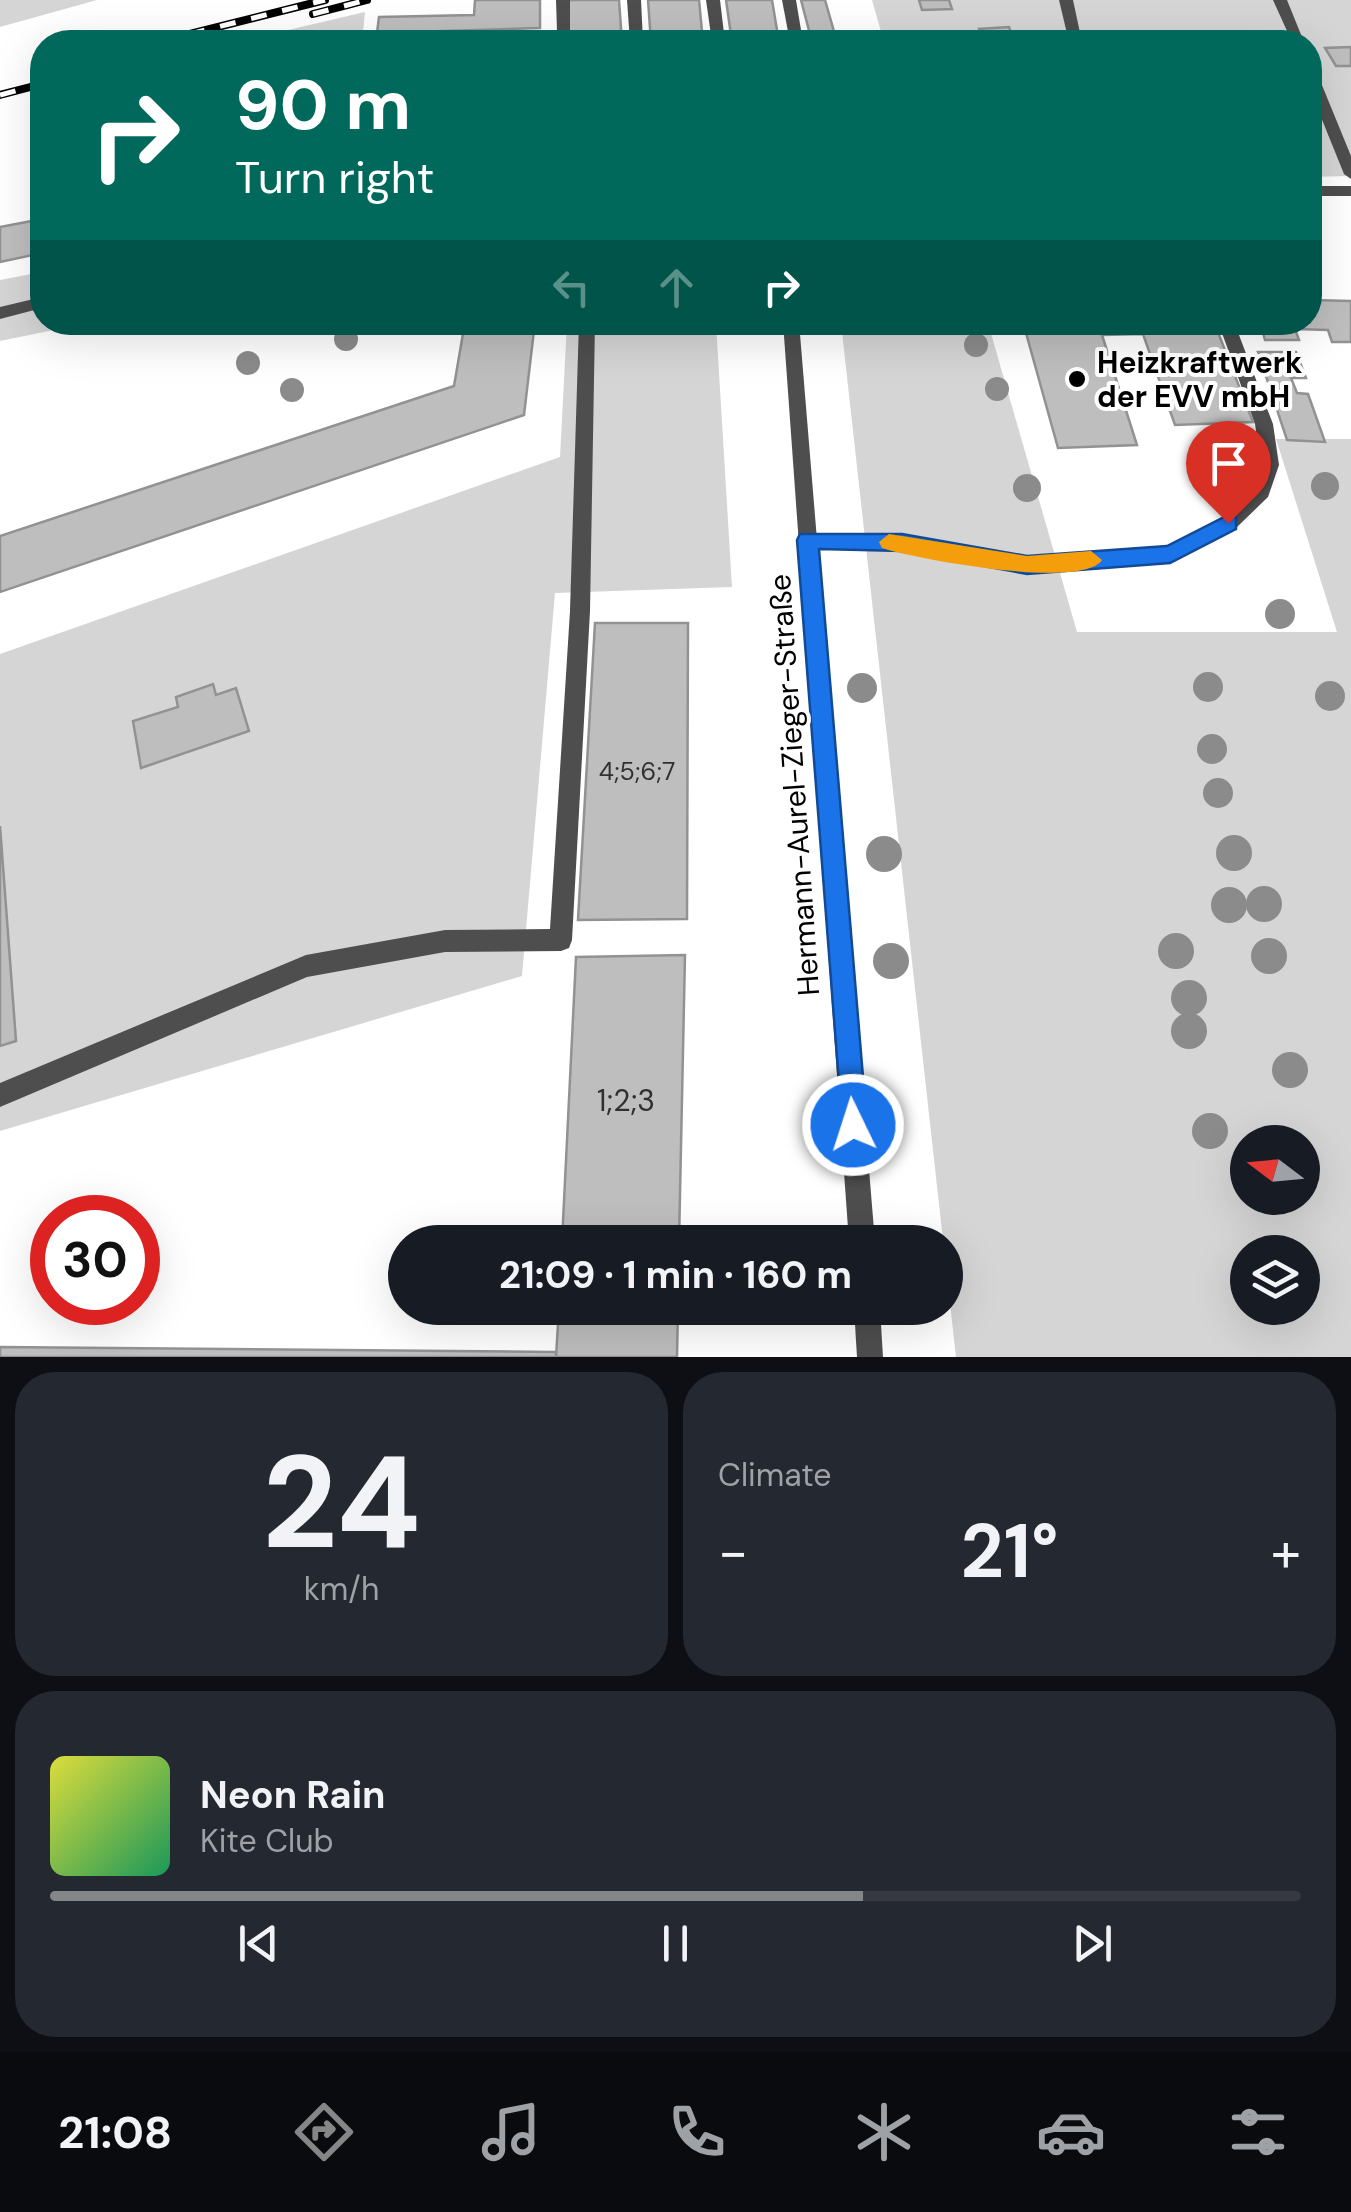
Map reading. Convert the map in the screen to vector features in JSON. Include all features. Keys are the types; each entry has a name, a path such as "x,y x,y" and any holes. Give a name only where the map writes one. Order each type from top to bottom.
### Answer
{"street":[{"path":"562,0 564,30"},
{"path":"634,0 636,30"},
{"path":"712,0 717,30"},
{"path":"790,0 796,30"},
{"path":"1066,0 1073,30"},
{"path":"1280,0 1293,30"},
{"path":"1322,103 1351,174"},
{"path":"1322,191 1351,191"},
{"path":"0,313 30,306"},
{"path":"0,1094 306,966 445,941 561,940 580,611 587,335"},
{"name":"Hermann-Aurel-Zieger-Straße","path":"792,335 861,1225"},
{"path":"808,540 902,542 1027,565 1170,554 1228,523 1262,492 1270,465 1264,424 1231,335"},
{"path":"868,1325 870,1357"}],"shaded area":[{"path":"0,0 97,0 0,27"},
{"path":"872,0 1351,0 1351,176 1322,177 1322,30 881,30"},
{"path":"365,12 363,30 288,30"},
{"path":"30,274 30,335 0,341 0,280"},
{"path":"566,335 717,335 732,587 555,593 522,976 0,1131 0,654 560,457"},
{"path":"842,335 991,335 1077,632 1337,632 1276,439 1351,439 1351,1357 956,1357 952,1325 963,1325 963,1225 941,1225"}],"building":[{"path":"475,0 540,0 540,28 377,30 379,17 474,15"},
{"path":"568,0 619,0 621,30 569,30"},
{"path":"648,0 699,0 702,30 650,30"},
{"path":"726,0 772,0 777,30 730,30"},
{"path":"801,0 825,0 834,30 809,30"},
{"path":"919,0 949,0 952,9 922,10"},
{"path":"1351,47 1351,66 1336,66 1325,48"},
{"path":"30,221 30,256 0,262 0,227"},
{"path":"1322,300 1351,301 1351,342 1332,342 1328,330 1322,330"},
{"path":"463,335 533,335 524,415 0,592 0,536 454,386"},
{"name":"Heizkraftwerk der EVV mbH","path":"1027,335 1102,335 1137,445 1058,448"},
{"name":"Heizkraftwerk der EVV mbH","path":"1143,335 1219,335 1253,422 1175,425"},
{"path":"1264,335 1297,335 1299,340 1265,340"},
{"path":"1258,352 1296,352 1306,378 1291,378 1297,393 1308,394 1325,442 1287,440"},
{"path":"595,623 688,623 687,919 578,920"},
{"path":"213,684 216,695 236,688 249,731 141,768 133,721 178,707 176,697"},
{"path":"0,826 16,1041 0,1046"},
{"path":"685,955 679,1225 563,1225 576,957"},
{"path":"558,1325 678,1325 677,1357 556,1357"},
{"path":"0,1347 556,1352 556,1357 0,1357"}],"railway":[{"path":"206,30 325,0"},
{"path":"313,14 367,0"},
{"path":"0,95 30,87"}],"slow traffic":[{"path":"889,542 1027,565 1091,560"}],"place":[{"name":"Heizkraftwerk der EVV mbH","path":"1077,379"}],"route":[{"path":"853,1125 808,540 902,542 1027,565 1170,554 1228,523"}]}
